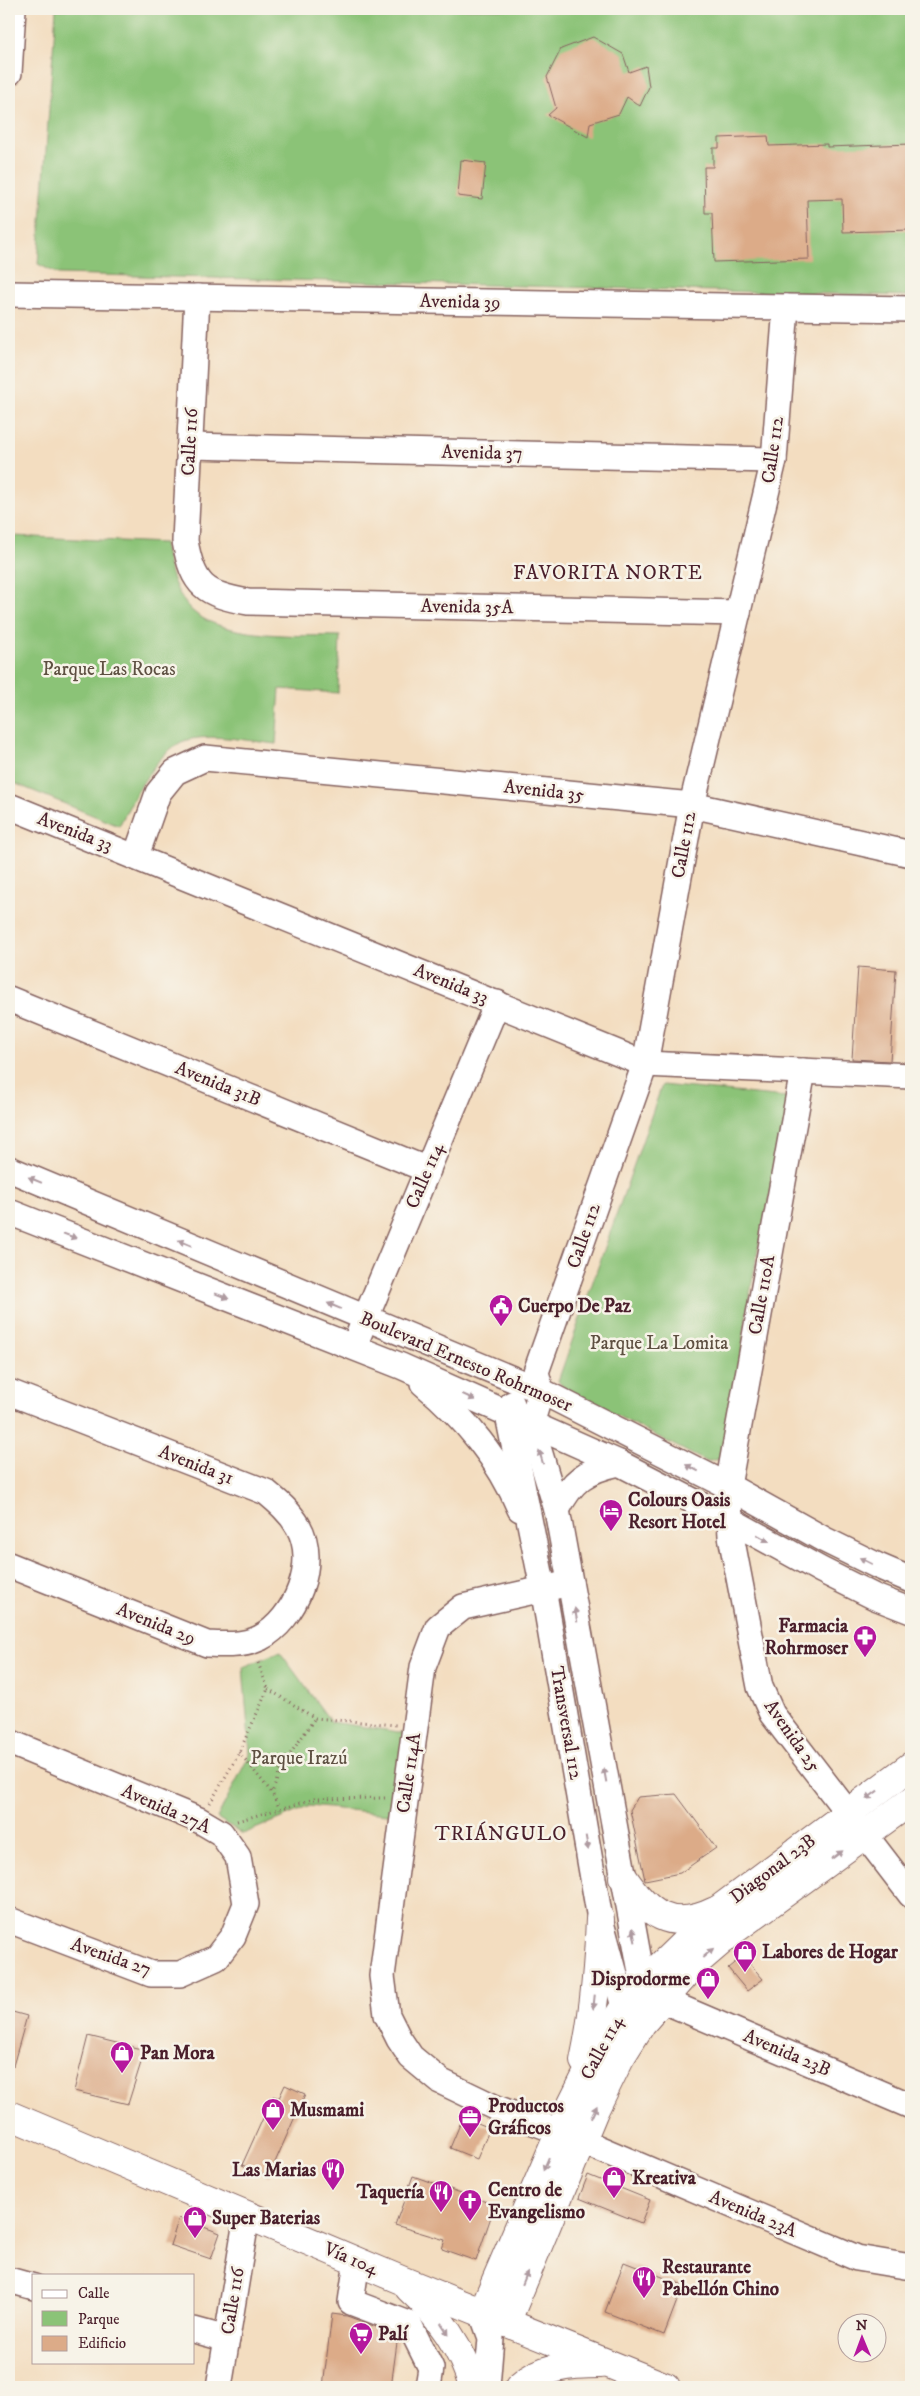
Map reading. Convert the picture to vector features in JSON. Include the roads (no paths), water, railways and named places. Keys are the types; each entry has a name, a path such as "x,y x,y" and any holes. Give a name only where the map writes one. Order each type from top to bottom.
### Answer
{"main road":[{"name":"Diagonal 23B","path":"653,1992 718,1910 911,1766"},
{"name":"Diagonal 23B","path":"653,1992 692,1966 734,1930 911,1801"},
{"path":"623,1877 635,1895 652,1912 674,1920 697,1920 718,1910"},
{"path":"571,2106 584,2060 593,2014 600,1919"},
{"name":"Calle 114","path":"499,2330 570,2137 571,2106 604,2040 633,2015 653,1992"},
{"name":"Calle 114","path":"482,2312 570,2137 620,2058 633,2015"},
{"name":"Vía 104","path":"9,2115 401,2280 482,2312 499,2330 612,2364 666,2387"},
{"path":"401,2280 443,2324 458,2350 474,2387"},
{"path":"519,2387 540,2372 559,2367 612,2364"}],"street":[{"path":"9,73 13,9"},
{"name":"Avenida 39","path":"9,294 911,308"},
{"name":"Calle 116","path":"197,297 185,542 189,566 200,584"},
{"name":"Calle 112","path":"508,1415 532,1382 645,1064 692,805 774,460 786,306"},
{"name":"Avenida 37","path":"190,446 774,460"},
{"name":"Avenida 35A","path":"200,584 218,596 248,602 738,613"},
{"name":"Avenida 35","path":"136,856 158,793 174,772 205,758 692,805 911,854"},
{"name":"Avenida 33","path":"9,806 645,1064 911,1076"},
{"name":"Avenida 31B","path":"9,999 428,1170"},
{"name":"Calle 114","path":"352,1347 366,1319 497,1003"},
{"name":"Calle 110A","path":"730,1520 728,1486 803,1071"},
{"name":"Boulevard Ernesto Rohrmoser","path":"9,1169 366,1319 532,1382 825,1540 911,1580"},
{"name":"Boulevard Ernesto Rohrmoser","path":"9,1212 401,1366 619,1463 875,1598 911,1611"},
{"path":"401,1366 437,1394 468,1427 495,1463 518,1503 534,1545"},
{"name":"Calle 112","path":"531,1424 532,1382"},
{"name":"Avenida 31","path":"9,1392 266,1492 286,1509 298,1527 306,1553 303,1582 296,1603"},
{"name":"Transversal 112","path":"508,1415 543,1588 600,1919 633,2015"},
{"name":"Transversal 112","path":"531,1424 557,1510 623,1877 653,1992"},
{"path":"557,1510 566,1492 580,1477 599,1467 619,1463"},
{"name":"Avenida 25","path":"730,1520 731,1536 760,1687 772,1714 911,1895"},
{"name":"Avenida 29","path":"9,1565 207,1644 234,1645 260,1638 274,1627 296,1603"},
{"name":"Calle 114A","path":"411,2057 387,2014 382,1976 423,1667 438,1627 463,1607 570,1583"},
{"name":"Avenida 27A","path":"9,1742 199,1820 220,1833 238,1857 246,1904 233,1936"},
{"name":"Avenida 27","path":"9,1920 151,1974 180,1974 216,1958 233,1936"},
{"name":"Avenida 23B","path":"653,1992 911,2106"},
{"name":"Avenida 23A","path":"411,2057 440,2082 494,2107 857,2258 905,2266 911,2265"},
{"name":"Calle 116","path":"219,2387 247,2215"},
{"path":"357,2261 351,2302 409,2324 431,2368 428,2387"},
{"path":"9,2280 32,2286"},
{"path":"195,2330 227,2339"},
{"name":"Calle 114","path":"487,2387 499,2330"}],"place":[{"name":"Cuerpo De Paz","path":"501,1327"},
{"name":"Colours Oasis Resort Hotel","path":"611,1532"},
{"name":"Farmacia Rohrmoser","path":"865,1658"},
{"name":"Labores de Hogar","path":"745,1973"},
{"name":"Disprodorme","path":"708,2000"},
{"name":"Pan Mora","path":"122,2074"},
{"name":"Musmami","path":"273,2131"},
{"name":"Productos Gráficos","path":"470,2138"},
{"name":"Las Marias","path":"333,2191"},
{"name":"Kreativa","path":"614,2199"},
{"name":"Taquería","path":"441,2213"},
{"name":"Centro de Evangelismo","path":"470,2222"},
{"name":"Super Baterias","path":"195,2239"},
{"name":"Restaurante Pabellón Chino","path":"644,2299"},
{"name":"Palí","path":"361,2355"}],"district":[{"name":"FAVORITA NORTE","path":"608,573"},
{"name":"TRIÁNGULO","path":"501,1834"}],"park label":[{"name":"Parque Las Rocas","path":"109,669"},
{"name":"Parque La Lomita","path":"659,1343"},
{"name":"Parque Irazú","path":"299,1758"}]}
